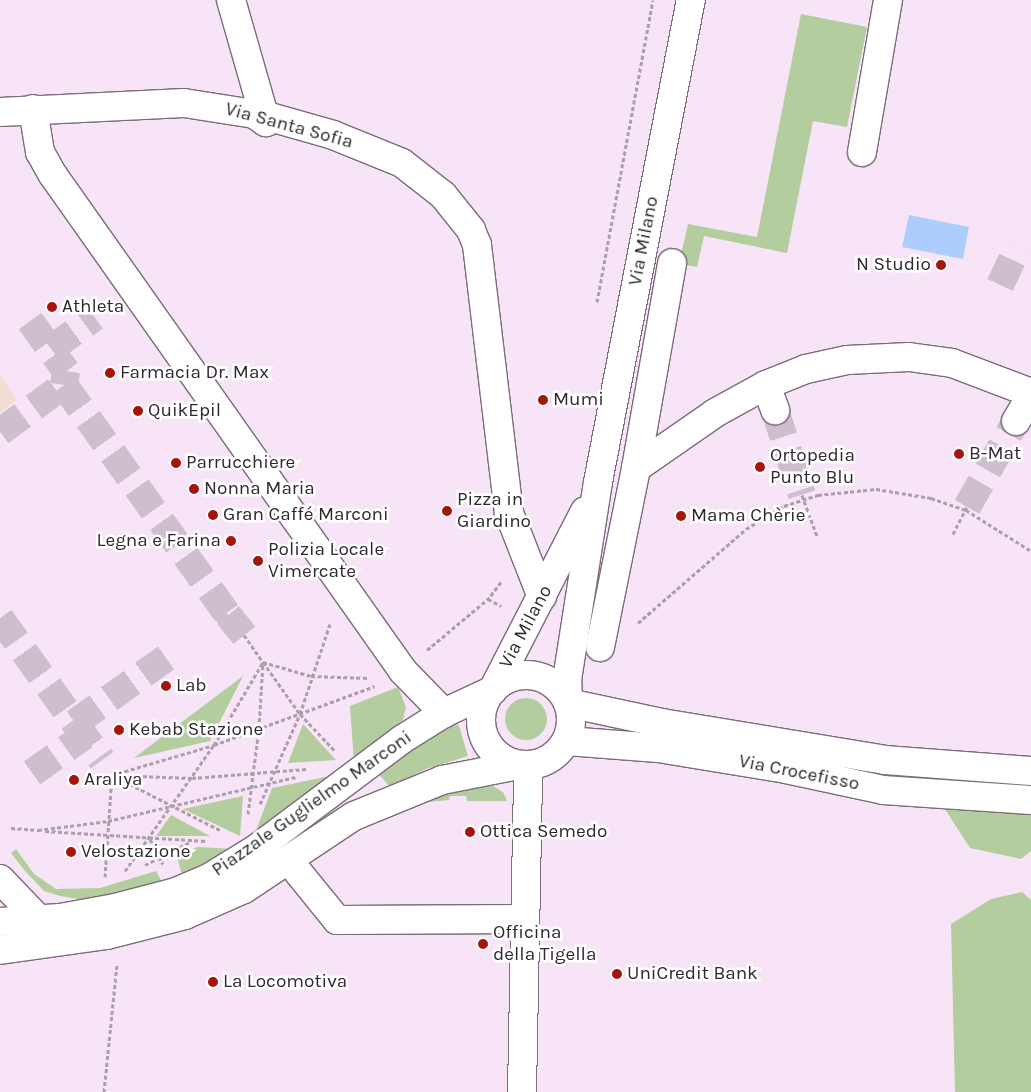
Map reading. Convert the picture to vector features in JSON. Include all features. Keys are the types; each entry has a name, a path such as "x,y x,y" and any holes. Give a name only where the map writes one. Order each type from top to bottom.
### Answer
{"street":[{"path":"231,0 266,122"},
{"name":"Via Milano","path":"568,702 567,680 598,482 690,0"},
{"path":"862,152 888,0"},
{"name":"Via Santa Sofia","path":"0,112 184,103 254,114 266,122 270,117 333,134 402,163 443,195 471,230 477,245 509,513 542,597"},
{"path":"32,109 40,152 53,175 397,675 444,713"},
{"path":"600,647 636,468 672,263"},
{"path":"636,468 715,413 766,385 806,369 847,360 908,357 952,363 1031,394 1016,421"},
{"path":"766,385 775,410"},
{"name":"Via Milano","path":"493,690 542,597 598,482"},
{"name":"Piazzale Guglielmo Marconi","path":"0,922 37,920 98,912 153,900 209,878 242,859 401,740 444,713 493,690 512,677 539,676 559,688 568,702"},
{"name":"Piazzale Guglielmo Marconi","path":"493,690 481,712 482,732 496,754 523,765"},
{"path":"567,741 572,722 568,702"},
{"name":"Via Crocefisso","path":"568,702 662,723 885,760 1031,771"},
{"name":"Piazzale Guglielmo Marconi","path":"0,950 87,939 158,922 221,901 263,877 328,830 414,790 442,780 550,759 567,741"},
{"name":"Via Crocefisso","path":"567,741 658,748 786,770 884,790 1031,800"},
{"path":"522,1092 514,919 523,765"},
{"path":"298,872 337,920 514,919"},
{"path":"0,879 37,920 60,935 87,939"}],"path":[{"path":"802,495 817,536"},
{"path":"953,534 967,506"},
{"path":"112,775 214,745 344,700 397,675 488,599"},
{"path":"259,808 300,714 311,676 333,617"},
{"path":"244,635 300,714 342,759"},
{"path":"263,662 311,676 397,675"},
{"path":"247,824 259,728 263,662"},
{"path":"130,872 122,875 150,839 214,745 263,662"},
{"path":"112,775 192,778 311,768"},
{"path":"38,830 108,821 313,773"},
{"path":"112,775 170,807 228,834"},
{"path":"112,775 104,880 113,878"},
{"path":"11,828 209,842"},
{"path":"150,839 167,872"},
{"path":"137,868 191,841"},
{"path":"104,1092 117,962"}],"shaded area":[{"path":"0,374 17,400 0,412"}],"green space":[{"path":"801,14 867,27 847,127 813,121 787,253 704,236 697,267 679,264 688,224 757,237"},
{"path":"243,676 210,741 134,758"},
{"path":"398,687 406,707 403,720 354,761 350,706"},
{"path":"530,698 538,701 544,707 547,719 544,731 538,737 522,740 514,737 508,731 505,715 508,707 514,701"},
{"path":"455,723 459,726 468,756 426,769 390,787 376,771 429,735"},
{"path":"303,724 336,760 288,763"},
{"path":"335,775 254,836 272,788"},
{"path":"451,783 488,783 503,792 507,801 467,801 466,796 450,796 449,800 406,804"},
{"path":"243,796 240,836 183,809"},
{"path":"943,806 1031,806 1031,851 1021,859 970,848"},
{"path":"171,815 210,836 156,836"},
{"path":"197,847 235,849 182,875 177,857"},
{"path":"16,849 34,874 56,889 100,888 156,871 163,884 84,900 60,896 44,891 25,871 11,853"},
{"path":"1022,892 1031,900 1031,1092 955,1092 951,924 991,899"}],"water":[{"path":"909,215 969,227 963,259 902,247"}],"tunnel":[{"path":"1000,285 1018,247"},
{"path":"51,349 95,317"},
{"path":"30,321 66,371 64,385"},
{"path":"0,432 64,385 228,615 217,622"},
{"path":"775,410 802,495"},
{"path":"967,507 1016,421"},
{"path":"228,615 244,635"},
{"path":"0,618 75,723 166,658"},
{"path":"75,723 102,760"},
{"path":"32,773 84,736"}],"place":[{"name":"N Studio","path":"941,265"},
{"name":"Athleta","path":"52,307"},
{"name":"Farmacia Dr. Max","path":"110,373"},
{"name":"Mumi","path":"543,400"},
{"name":"QuikEpil","path":"138,411"},
{"name":"B-Mat","path":"959,454"},
{"name":"Parrucchiere","path":"176,463"},
{"name":"Ortopedia Punto Blu","path":"760,467"},
{"name":"Nonna Maria","path":"194,489"},
{"name":"Pizza in Giardino","path":"447,511"},
{"name":"Gran Caffé Marconi","path":"213,515"},
{"name":"Mama Chèrie","path":"681,516"},
{"name":"Legna e Farina","path":"231,541"},
{"name":"Polizia Locale Vimercate","path":"258,561"},
{"name":"Lab","path":"166,686"},
{"name":"Kebab Stazione","path":"119,730"},
{"name":"Araliya","path":"74,780"},
{"name":"Ottica Semedo","path":"470,832"},
{"name":"Velostazione","path":"71,852"},
{"name":"Officina della Tigella","path":"483,944"},
{"name":"UniCredit Bank","path":"617,974"},
{"name":"La Locomotiva","path":"213,982"}]}
